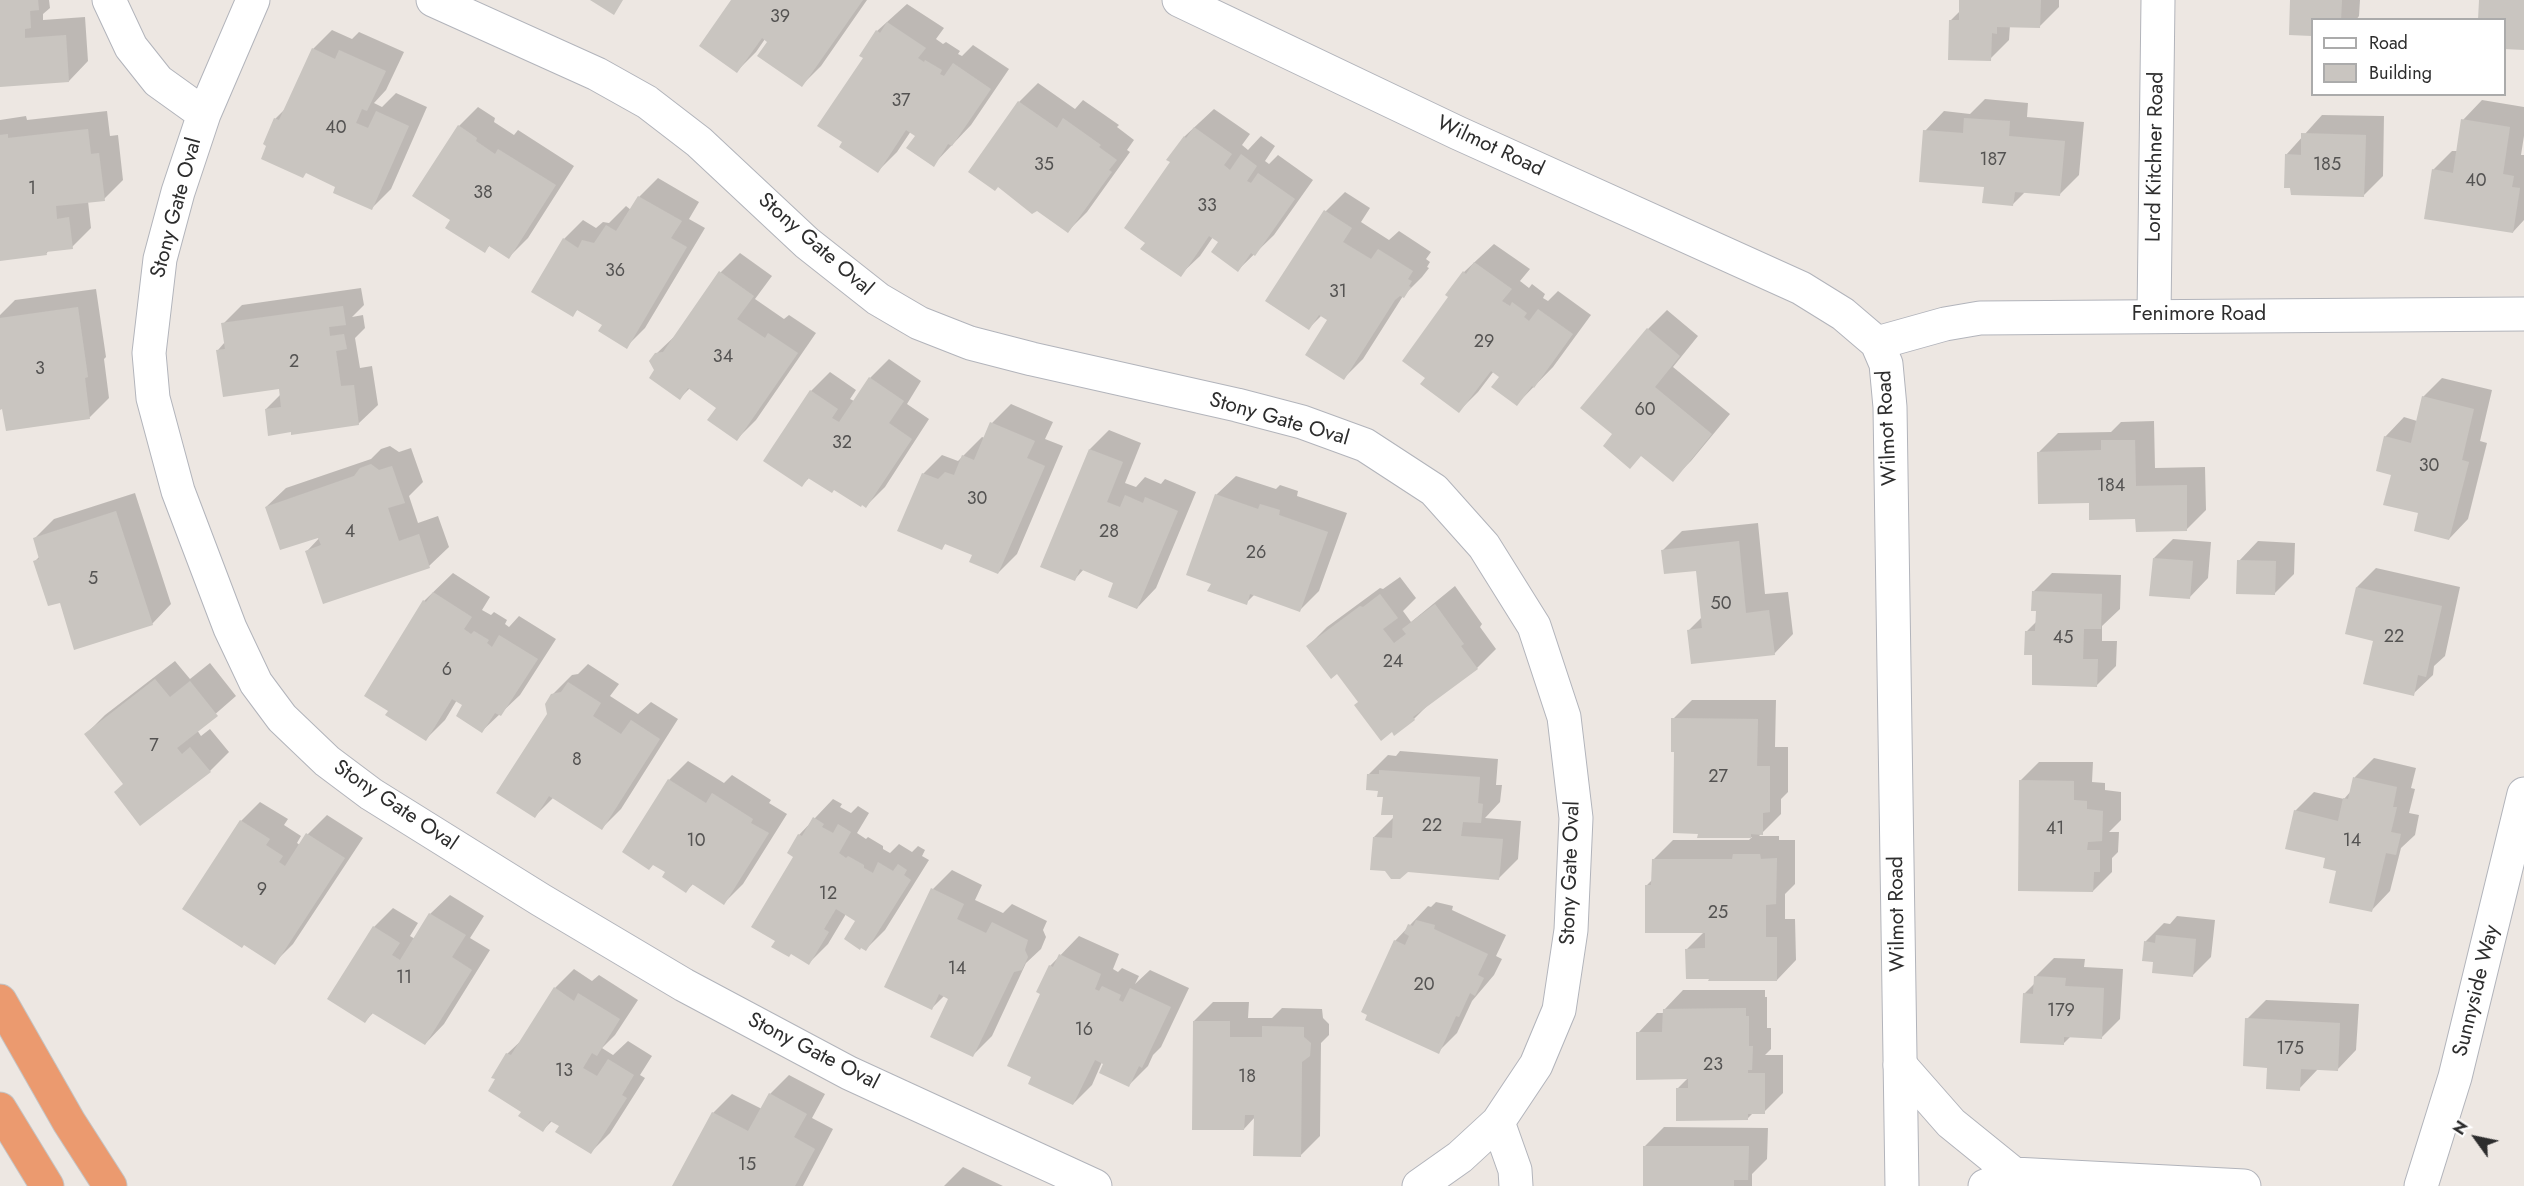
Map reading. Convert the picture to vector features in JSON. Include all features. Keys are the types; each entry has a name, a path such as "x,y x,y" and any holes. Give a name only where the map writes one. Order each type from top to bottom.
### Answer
{"highway":[{"path":"0,1001 69,1122 110,1186"},
{"path":"0,1109 47,1186"}],"street":[{"path":"109,0 130,47 158,81 204,114"},
{"name":"Stony Gate Oval","path":"253,0 204,114 178,192 160,259 153,301 149,353 153,398 178,491 225,617 256,683 282,718 327,761 372,794 541,900 684,985 849,1073 1095,1186"},
{"name":"Stony Gate Oval","path":"433,0 597,74 647,102 699,142 807,243 878,299 919,323 970,343 1237,405 1302,422 1365,445 1434,490 1484,546 1534,626 1564,717 1576,818 1571,930 1559,1010 1536,1065 1498,1122 1460,1157 1419,1186"},
{"name":"Wilmot Road","path":"1179,0 1458,133 1801,288 1843,314 1877,344 1886,364 1890,407 1902,1186"},
{"name":"Lord Kitchner Road","path":"2154,315 2158,0"},
{"name":"Fenimore Road","path":"1877,344 1945,324 1980,318 2524,314"},
{"name":"Sunnyside Way","path":"2421,1186 2455,1077 2524,794"},
{"path":"1900,1065 2000,1180 2244,1186"},
{"path":"1498,1122 1515,1170 1516,1186"}],"building":[{"path":"0,0 38,0 39,10 30,11 31,28 25,29 25,38 66,35 69,82 0,87"},
{"path":"590,0 623,0 614,15"},
{"path":"731,0 863,0 802,87 757,56 767,42 762,38 737,73 699,46"},
{"path":"1959,0 2041,0 2040,28 1997,27 1997,34 1992,33 1991,61 1948,60 1949,20 1959,20"},
{"path":"2290,0 2342,0 2341,18 2311,18 2311,36 2289,35"},
{"path":"2479,0 2524,0 2524,50 2506,49 2506,18 2478,18"},
{"path":"887,22 926,48 918,58 942,70 940,74 944,76 953,63 991,89 952,146 948,144 934,167 906,148 915,136 906,130 878,173 839,147 842,142 817,126 863,58 859,56 876,30 880,33"},
{"path":"312,48 335,59 339,50 386,71 367,111 362,109 356,123 368,128 376,111 409,126 372,210 333,193 335,187 306,173 303,178 261,159 266,146 263,144 274,118 279,120"},
{"path":"1018,101 1057,128 1063,118 1101,145 1099,147 1117,160 1109,170 1112,172 1068,233 1037,211 1032,214 998,187 995,191 968,172"},
{"path":"1964,118 2010,121 2009,136 2065,141 2060,196 2015,192 2013,206 1982,203 1984,187 1919,182 1923,130 1963,133"},
{"path":"2461,119 2510,127 2503,174 2514,176 2512,187 2520,188 2513,233 2424,219 2432,169 2453,173"},
{"path":"458,125 495,154 498,149 556,185 509,259 489,246 485,253 445,228 450,220 412,196"},
{"path":"1194,127 1232,154 1224,165 1230,170 1241,154 1257,166 1247,181 1251,183 1258,173 1295,199 1255,256 1251,253 1238,272 1211,252 1218,242 1209,236 1181,277 1140,249 1145,243 1124,228 1170,162 1166,160 1184,136 1186,138"},
{"path":"88,129 91,154 99,153 105,201 56,206 57,219 69,217 73,249 0,261 0,135 8,134 8,138"},
{"path":"2301,133 2366,135 2364,197 2291,195 2290,188 2284,188 2285,154 2301,155"},
{"path":"638,196 682,221 671,238 687,247 627,349 598,331 602,325 577,310 573,317 531,292 563,238 578,248 582,240 594,243 606,225 616,231"},
{"path":"1324,210 1352,228 1343,242 1371,259 1378,249 1413,271 1408,279 1412,281 1409,286 1411,287 1404,298 1400,296 1395,300 1344,380 1305,355 1327,320 1319,315 1309,330 1265,301"},
{"path":"1474,262 1512,289 1502,301 1510,306 1512,302 1527,313 1524,317 1529,321 1538,309 1573,334 1534,388 1532,386 1517,406 1491,387 1499,377 1491,371 1459,413 1420,384 1425,378 1402,361 1448,297 1445,295 1463,271 1466,274"},
{"path":"719,271 754,296 737,319 765,338 768,333 798,353 737,441 707,420 716,408 688,388 680,400 649,378 654,370 649,361 655,353 663,352"},
{"path":"343,306 346,325 329,327 330,336 344,334 347,349 336,351 341,386 354,385 359,425 268,436 265,409 281,407 279,389 223,397 216,350 225,349 221,323"},
{"path":"78,307 88,377 85,378 90,419 6,431 2,409 0,410 0,318"},
{"path":"1647,328 1680,356 1655,387 1712,434 1673,482 1641,456 1630,469 1603,446 1612,434 1580,408"},
{"path":"869,377 904,401 889,423 912,439 866,508 834,490 832,493 808,478 802,487 763,461 810,390 838,409 832,418 839,422"},
{"path":"2422,396 2474,409 2462,460 2469,462 2449,540 2414,531 2418,513 2383,505 2391,475 2376,471 2384,436 2411,443"},
{"path":"990,422 1035,441 1027,458 1045,466 998,574 969,562 972,555 945,544 942,550 897,531 922,473 938,479 945,472 954,475 962,455 974,460"},
{"path":"2101,440 2135,440 2136,486 2187,485 2187,531 2136,532 2135,519 2089,520 2089,503 2038,504 2037,452 2101,450"},
{"path":"1089,449 1123,462 1107,502 1120,507 1125,495 1143,503 1145,497 1178,511 1137,609 1108,597 1113,583 1080,569 1075,581 1040,567"},
{"path":"371,464 379,470 392,466 405,503 388,508 399,541 419,534 430,568 323,604 305,551 321,545 318,538 280,550 265,507 354,476 360,468"},
{"path":"1215,494 1258,509 1260,504 1280,510 1279,515 1328,532 1300,612 1250,594 1247,605 1207,591 1211,584 1186,575"},
{"path":"116,511 153,625 74,650 60,603 48,606 33,561 39,559 33,538"},
{"path":"1739,541 1746,613 1769,610 1775,655 1691,664 1687,630 1702,628 1696,571 1664,574 1661,550"},
{"path":"2153,558 2193,561 2190,599 2149,596"},
{"path":"2237,560 2276,561 2275,595 2236,594"},
{"path":"2356,587 2442,606 2426,677 2418,675 2414,696 2363,684 2373,641 2345,634"},
{"path":"2032,591 2102,594 2101,629 2084,629 2083,659 2098,659 2097,687 2032,685 2032,655 2024,655 2025,631 2035,631 2036,611 2031,611"},
{"path":"433,592 472,617 464,629 471,634 474,631 489,640 487,643 492,647 499,635 538,659 501,716 495,713 482,733 456,716 462,705 452,699 426,741 385,715 388,711 364,696 423,600 426,602"},
{"path":"1380,594 1398,618 1383,629 1394,643 1406,634 1402,629 1435,604 1464,644 1461,646 1478,669 1413,717 1415,720 1394,736 1392,732 1381,741 1354,705 1358,702 1337,674 1331,679 1306,646"},
{"path":"155,679 170,697 190,681 218,716 177,748 182,754 190,747 211,772 140,826 114,792 123,784 84,734"},
{"path":"568,682 601,703 593,716 621,734 631,720 660,739 602,830 549,796 535,818 496,793 547,714 545,704 551,694 561,692"},
{"path":"1671,718 1758,719 1757,766 1770,766 1770,812 1763,813 1763,835 1751,834 1751,838 1697,838 1698,834 1673,833 1674,752 1671,752"},
{"path":"1379,770 1480,777 1478,803 1483,804 1481,823 1463,822 1461,836 1503,839 1499,880 1408,872 1400,879 1391,879 1385,871 1370,870 1373,837 1392,838 1393,815 1381,815 1383,797 1377,797 1378,791 1366,790 1367,774 1379,774"},
{"path":"2353,777 2397,787 2393,807 2397,807 2391,832 2401,834 2396,855 2386,853 2372,912 2329,903 2336,871 2323,868 2325,858 2285,849 2294,810 2338,821 2343,798 2348,799"},
{"path":"668,779 706,803 712,793 753,819 751,823 769,833 724,905 692,884 686,893 662,877 665,872 653,865 649,870 622,852"},
{"path":"2019,780 2074,781 2074,800 2087,801 2087,809 2103,811 2102,841 2088,842 2087,850 2100,850 2100,872 2094,872 2093,892 2018,891"},
{"path":"813,817 824,824 822,827 833,833 838,824 851,832 839,853 846,858 848,856 873,873 878,862 893,871 898,864 907,870 904,875 911,880 866,951 861,948 860,950 844,939 855,921 836,909 824,929 829,932 809,965 791,954 789,957 771,947 775,941 751,927 793,857 787,853 798,834 802,836"},
{"path":"240,820 270,839 266,845 283,856 279,862 285,866 306,833 345,858 275,965 244,945 242,948 182,909"},
{"path":"1733,854 1760,854 1761,859 1777,858 1776,904 1766,905 1766,937 1777,937 1777,981 1686,979 1685,949 1705,948 1705,933 1645,933 1645,885 1651,885 1652,859 1732,859"},
{"path":"931,888 964,904 957,919 986,933 992,922 1028,940 1025,950 1028,957 1022,970 1014,972 973,1057 930,1037 948,999 939,994 932,1010 884,987"},
{"path":"429,913 466,935 452,957 472,970 425,1045 372,1013 365,1023 327,999 373,926 400,943 392,955 400,960"},
{"path":"1416,920 1435,925 1434,929 1488,954 1478,975 1484,978 1475,996 1470,993 1459,1017 1456,1016 1439,1054 1365,1020 1367,1015 1361,1012 1394,940 1405,945 1409,936 1404,933 1408,924 1413,926"},
{"path":"2156,935 2196,939 2193,977 2152,973 2153,962 2142,961 2144,941 2155,943"},
{"path":"1059,954 1101,974 1095,989 1099,991 1102,986 1121,995 1119,1000 1123,1002 1130,988 1171,1007 1142,1068 1139,1066 1129,1087 1099,1073 1103,1064 1095,1060 1073,1105 1028,1084 1031,1077 1007,1066 1040,994 1036,992 1049,965 1053,967"},
{"path":"2034,976 2066,978 2065,986 2104,988 2102,1039 2064,1037 2064,1045 2020,1043 2023,993 2033,994"},
{"path":"554,987 574,1001 578,993 620,1019 597,1056 592,1053 583,1068 597,1076 608,1059 634,1075 622,1095 627,1098 591,1154 555,1132 559,1126 550,1121 543,1132 518,1116 521,1112 488,1091 495,1079 491,1078 506,1053 511,1055"},
{"path":"1746,1008 1746,1016 1749,1016 1749,1046 1753,1046 1752,1070 1748,1070 1748,1073 1765,1073 1765,1114 1748,1114 1748,1120 1676,1121 1676,1088 1688,1088 1688,1079 1636,1080 1636,1032 1662,1032 1663,1009"},
{"path":"2245,1018 2340,1023 2338,1071 2301,1069 2300,1091 2266,1089 2267,1068 2243,1066"},
{"path":"1193,1021 1230,1021 1230,1037 1262,1037 1262,1026 1304,1027 1304,1037 1311,1043 1310,1056 1302,1062 1301,1157 1253,1156 1254,1115 1245,1115 1244,1130 1192,1130"},
{"path":"769,1093 807,1114 794,1137 815,1149 795,1186 672,1186 712,1112 748,1131"},
{"path":"1643,1146 1749,1146 1748,1180 1734,1180 1734,1186 1643,1186"}]}
